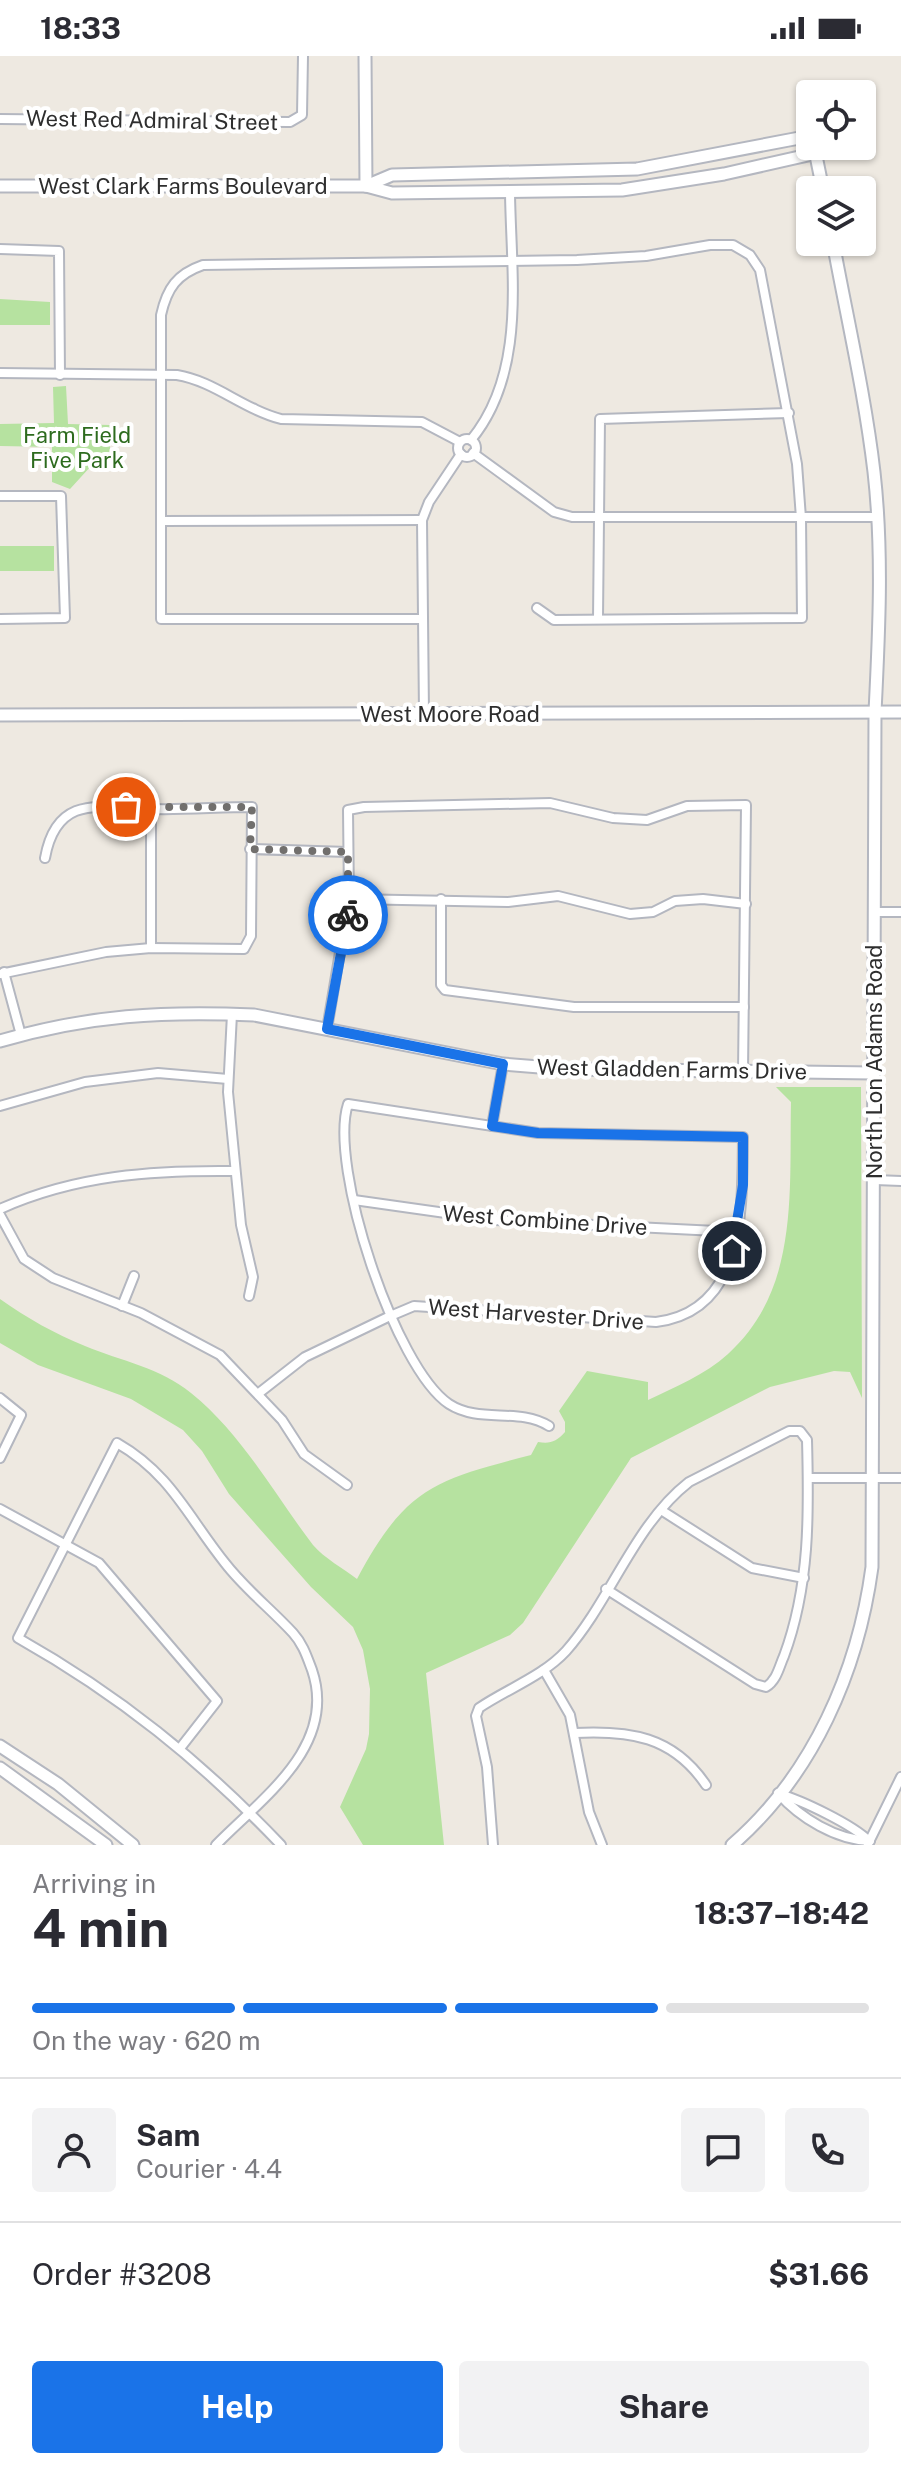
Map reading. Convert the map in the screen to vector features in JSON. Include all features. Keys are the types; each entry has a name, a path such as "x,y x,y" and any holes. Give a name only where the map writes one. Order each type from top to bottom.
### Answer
{"street":[{"name":"West Red Admiral Street","path":"0,119 290,122 302,115 303,56"},
{"path":"365,56 366,186"},
{"name":"West Clark Farms Boulevard","path":"366,186 392,175 637,169 796,139"},
{"name":"West Clark Farms Boulevard","path":"0,186 366,186 392,193 622,190 724,174 796,155"},
{"path":"0,373 193,377 258,413 281,419 422,422 460,442 471,440 502,390 509,358 510,193"},
{"path":"423,619 161,619 161,315 165,296 186,271 203,265 336,260 646,256 710,245 733,245 750,255 760,270 789,413 801,518 802,618 554,620 537,608"},
{"path":"0,249 59,251 60,375"},
{"name":"North Lon Adams Road","path":"732,1845 750,1829 814,1744 852,1660 872,1567 875,712 879,572 877,517 866,417 836,256"},
{"path":"598,619 600,419 789,413"},
{"path":"471,440 475,445 473,453"},
{"path":"424,714 422,520 429,502 461,454 460,442"},
{"path":"461,454 473,453 554,512 599,518 877,517"},
{"path":"0,496 61,496 65,618 0,619"},
{"path":"161,521 422,520"},
{"name":"West Moore Road","path":"0,715 901,712"},
{"path":"327,1029 349,899 348,810 364,807 550,803 613,818 647,820 687,806 746,805 743,1072"},
{"path":"21,1035 2,973 57,960 151,948 244,949 251,936 252,807 151,809 100,804 75,811 49,835 45,858"},
{"path":"151,809 151,948"},
{"path":"250,849 348,852"},
{"path":"349,899 508,902 558,896 630,914 653,912 675,901 703,899 746,904"},
{"path":"441,899 441,985 445,990 574,1007 744,1007"},
{"path":"874,912 901,912"},
{"name":"West Gladden Farms Drive","path":"0,1041 109,1016 164,1012 232,1014 327,1029 503,1064 564,1069 873,1073"},
{"path":"232,1014 228,1079 241,1225 253,1277 249,1296"},
{"path":"503,1064 492,1126 348,1104 344,1117 344,1142 354,1200 388,1317 428,1386 450,1405 476,1415 533,1416 549,1426"},
{"path":"0,1106 85,1082 158,1073 228,1079"},
{"name":"West Harvester Drive","path":"259,1393 305,1357 414,1306 656,1322 680,1319 695,1312 723,1283 737,1232 743,1137 538,1133 492,1126"},
{"path":"235,1171 163,1170 89,1179 0,1212 24,1259 53,1278 122,1306 220,1355 282,1420 304,1454 347,1485"},
{"path":"875,1180 901,1181"},
{"name":"West Combine Drive","path":"354,1200 495,1220 737,1232"},
{"path":"122,1306 134,1276"},
{"path":"0,1398 21,1415 0,1458"},
{"path":"493,1845 487,1767 476,1716 479,1708 544,1670 566,1650 606,1589 661,1510 689,1482 789,1431 800,1431 807,1440 804,1578 792,1634 774,1682 766,1687 606,1589"},
{"path":"216,1845 249,1811 293,1767 306,1749 318,1706 310,1665 293,1634 239,1581 168,1482 145,1460 117,1443 18,1638 82,1675 181,1747 249,1811 281,1845"},
{"path":"808,1478 901,1478"},
{"path":"0,1509 66,1542 99,1563 217,1701 181,1747"},
{"path":"661,1510 752,1568 804,1578"},
{"path":"544,1670 570,1715 589,1812 602,1845"},
{"path":"574,1733 622,1732 648,1738 690,1761 706,1785"},
{"path":"0,1746 58,1784 133,1845"},
{"path":"0,1768 106,1845"},
{"path":"778,1793 798,1799 822,1815 859,1831 869,1843 899,1788 901,1777"}],"green space":[{"path":"0,299 50,302 50,325 0,325"},
{"name":"Farm Field Five Park","path":"66,386 68,424 110,425 110,454 102,454 70,489 52,482 52,447 0,446 0,424 54,423 53,387"},
{"path":"0,546 54,546 54,571 0,571"},
{"path":"776,1087 861,1087 862,1398 850,1372 834,1371 770,1387 631,1458 523,1623 510,1635 426,1673 444,1845 363,1845 340,1807 366,1749 369,1734 370,1689 363,1650 353,1627 311,1587 229,1494 202,1451 183,1430 131,1399 38,1365 0,1343 0,1299 63,1336 154,1371 191,1393 242,1446 313,1545 357,1579 391,1524 426,1492 470,1472 531,1455 538,1442 553,1442 562,1435 565,1422 559,1411 587,1371 648,1382 648,1400 710,1368 728,1354 751,1328 768,1300 786,1237 791,1102"}],"way so far":[{"path":"126,807 252,807 250,849 348,852 348,915"}],"route":[{"path":"348,915 327,1029 503,1064 492,1126 538,1133 743,1137 743,1185 732,1251"}]}
